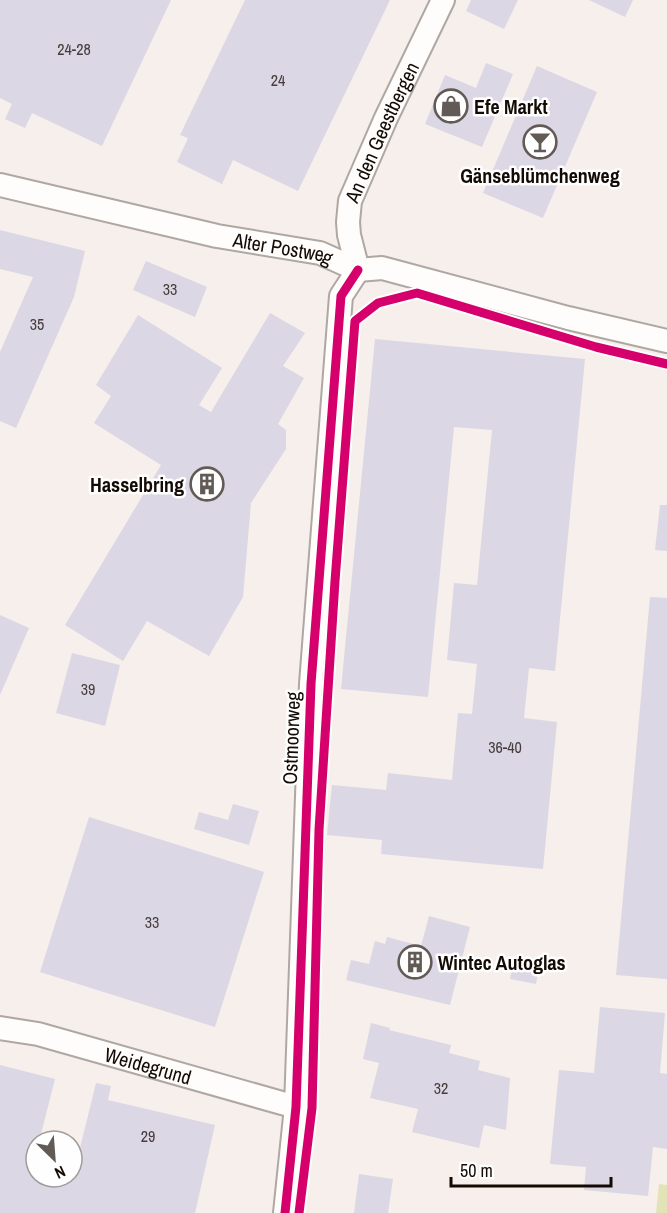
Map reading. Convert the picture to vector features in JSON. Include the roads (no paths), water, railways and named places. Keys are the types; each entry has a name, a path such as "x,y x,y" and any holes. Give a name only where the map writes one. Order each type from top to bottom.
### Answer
{"street":[{"name":"An den Geestbergen","path":"358,270 349,235 350,201 386,118 442,0"},
{"name":"Alter Postweg","path":"0,185 217,236 320,253 358,270 382,268 568,318 667,341"},
{"name":"Ostmoorweg","path":"285,1213 296,1107 311,684 341,296 358,270"},
{"name":"Weidegrund","path":"0,1028 38,1034 296,1107"}],"place":[{"name":"Efe Markt","path":"451,106"},
{"name":"Gänseblümchenweg","path":"540,142"},
{"name":"Hasselbring","path":"207,484"},
{"name":"Wintec Autoglas","path":"415,962"}]}
